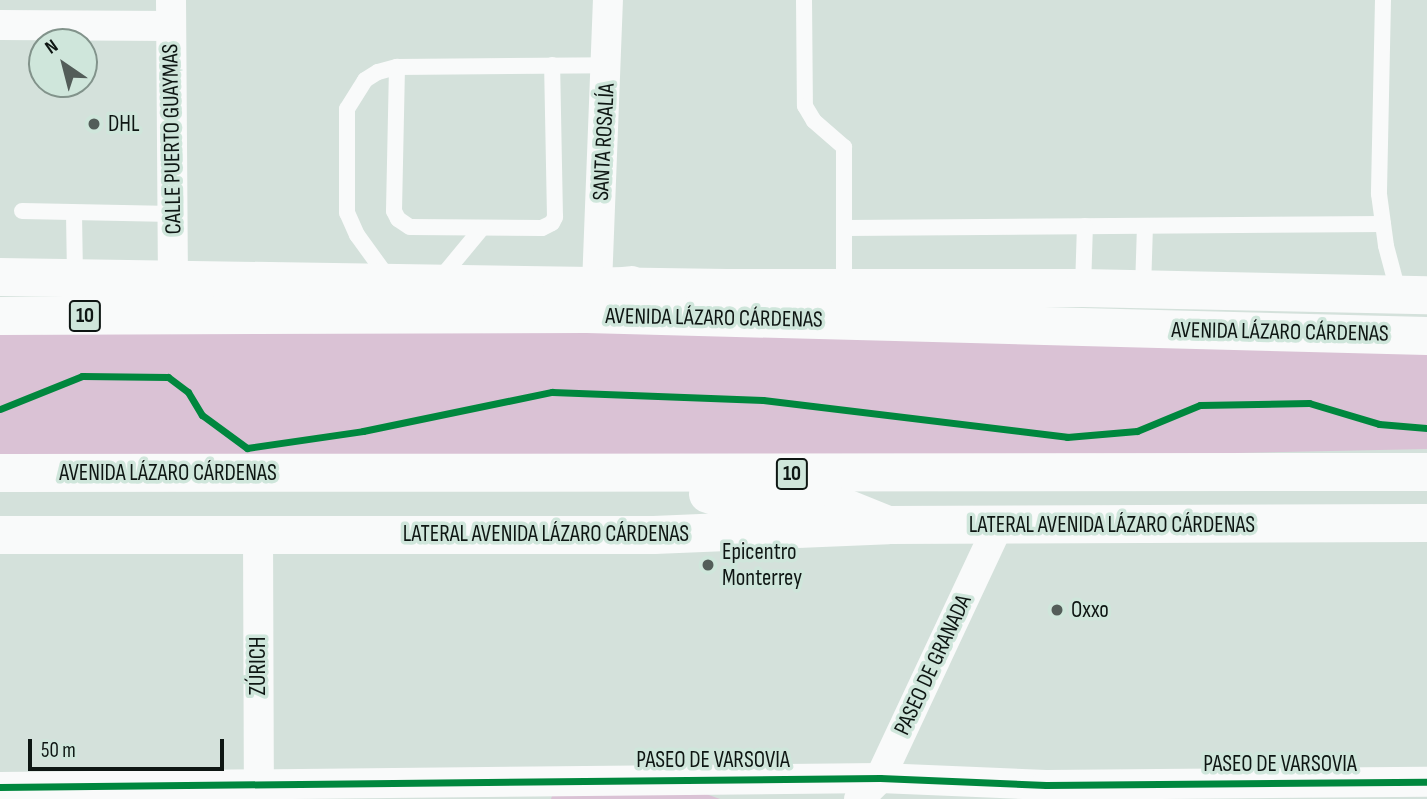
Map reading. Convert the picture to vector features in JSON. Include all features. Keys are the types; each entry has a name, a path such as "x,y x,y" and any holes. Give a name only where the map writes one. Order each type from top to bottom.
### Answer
{"main road":[{"path":"0,277 844,289 1083,288 1413,295"},
{"path":"251,318 311,296 549,293 614,285"},
{"name":"AVENIDA LÁZARO CÁRDENAS","path":"0,316 251,318 587,314 1427,336"},
{"name":"AVENIDA LÁZARO CÁRDENAS","path":"0,473 685,475 1427,472"},
{"path":"685,475 701,490 723,499 843,507 888,524"},
{"name":"LATERAL AVENIDA LÁZARO CÁRDENAS","path":"0,535 654,535 888,524 998,526 1427,523"}],"street":[{"name":"SANTA ROSALÍA","path":"608,0 614,285"},
{"path":"0,25 171,13"},
{"name":"CALLE PUERTO GUAYMAS","path":"171,13 173,278"},
{"name":"PASEO DE GRANADA","path":"859,799 880,778 998,526"},
{"name":"ZÚRICH","path":"258,534 259,792"},
{"name":"PASEO DE VARSOVIA","path":"7,791 493,790 880,778 1045,792 1427,782"}],"lane":[{"path":"804,0 805,106 814,121 844,147 844,289"},
{"path":"1383,0 1378,194 1383,225 1413,295"},
{"path":"397,66 394,211 398,219 410,227 542,228 552,223 555,217 552,65"},
{"path":"390,281 357,234 347,213 346,109 365,80 397,66 608,65"},
{"path":"22,211 173,214"},
{"path":"74,213 75,277"},
{"path":"846,228 1383,225"},
{"path":"1083,288 1085,226"},
{"path":"1143,289 1145,226"},
{"path":"437,282 482,228"}],"shaded area":[{"path":"0,316 1427,349 1427,449 675,465 0,473"},
{"path":"695,790 720,799 551,799 553,793"}],"cycle path":[{"path":"0,409 82,376 168,377 188,392 202,415 247,448 363,431 552,392 763,400 1067,437 1137,431 1200,405 1309,403 1379,424 1427,428"},
{"path":"0,787 880,778 1046,785 1427,782"}],"place":[{"name":"DHL","path":"94,124"},
{"name":"Epicentro Monterrey","path":"708,565"},
{"name":"Oxxo","path":"1057,610"}]}
